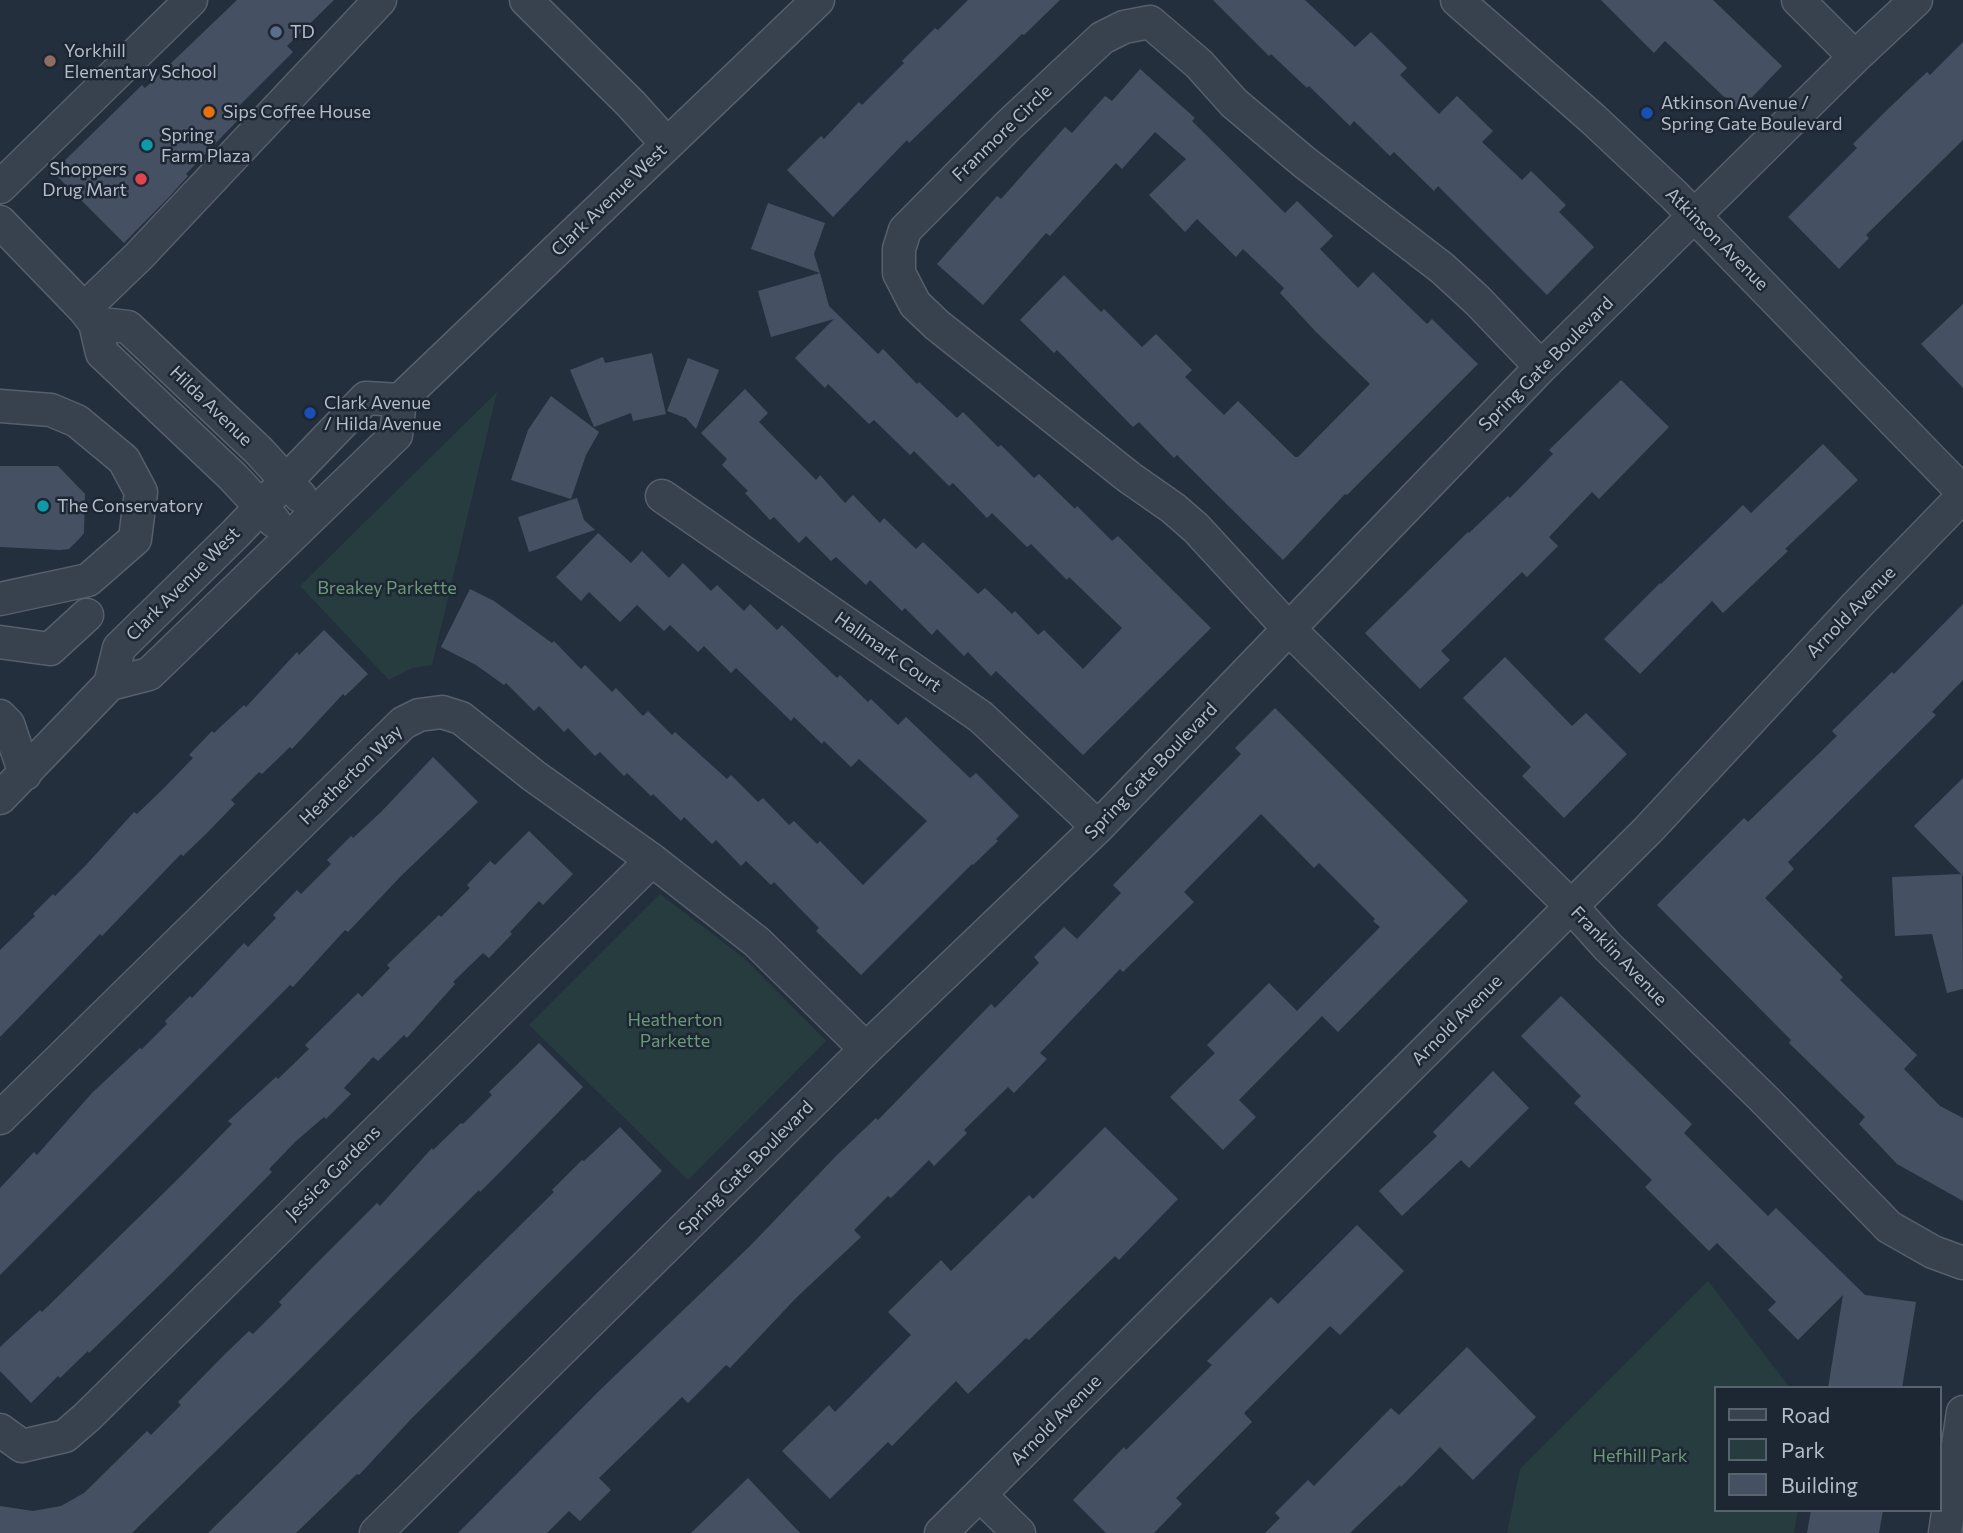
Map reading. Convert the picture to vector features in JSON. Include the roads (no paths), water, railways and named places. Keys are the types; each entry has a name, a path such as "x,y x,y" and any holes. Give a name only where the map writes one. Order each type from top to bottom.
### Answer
{"street":[{"path":"0,187 191,0"},
{"path":"89,316 139,256 380,0"},
{"path":"526,0 631,104 667,144"},
{"name":"Clark Avenue West","path":"0,798 13,768 110,684 119,648 366,398 400,400 818,0"},
{"name":"Atkinson Avenue","path":"1457,0 1593,119 1695,215 1963,494"},
{"path":"1798,0 1855,57"},
{"name":"Spring Gate Boulevard","path":"376,1533 866,1049 1098,827 1541,367 1916,0"},
{"name":"Franmore Circle","path":"1289,629 1196,528 1173,508 1130,478 937,325 915,304 899,273 899,249 905,230 990,143 1102,38 1124,27 1150,22 1199,64 1234,103 1304,162 1442,268 1478,301 1541,367"},
{"name":"Hilda Avenue","path":"0,222 89,316 102,353 261,506 289,538"},
{"name":"Hilda Avenue","path":"89,316 128,327 316,512"},
{"path":"110,684 149,674 396,435 400,400"},
{"path":"0,406 51,410 77,421 124,460 141,492 135,539 88,580 0,599"},
{"name":"Arnold Avenue","path":"941,1533 1648,830 1963,494"},
{"name":"Hallmark Court","path":"662,496 981,716 1098,827"},
{"path":"0,636 40,592"},
{"path":"0,642 50,649 87,615"},
{"name":"Franklin Avenue","path":"1289,629 1571,906 1608,947 1764,1099 1889,1227 1933,1252 1963,1263"},
{"name":"Heatherton Way","path":"0,1118 403,723 419,715 442,712 460,718 534,776 652,860 757,942 866,1049"},
{"path":"0,716 8,724 13,768"},
{"name":"Jessica Gardens","path":"0,1430 22,1446 65,1436 87,1417 652,860"},
{"path":"1945,1533 1963,1412"},
{"path":"980,1494 1018,1533"}],"place":[{"name":"TD","path":"276,32"},
{"name":"Yorkhill Elementary School","path":"50,61"},
{"name":"Sips Coffee House","path":"209,112"},
{"name":"Atkinson Avenue / Spring Gate Boulevard","path":"1647,113"},
{"name":"Spring Farm Plaza","path":"147,145"},
{"name":"Shoppers Drug Mart","path":"141,179"},
{"name":"Clark Avenue / Hilda Avenue","path":"310,413"},
{"name":"The Conservatory","path":"43,506"}],"park label":[{"name":"Breakey Parkette","path":"387,588"},
{"name":"Heatherton Parkette","path":"675,1030"},
{"name":"Hefhill Park","path":"1640,1456"}]}
